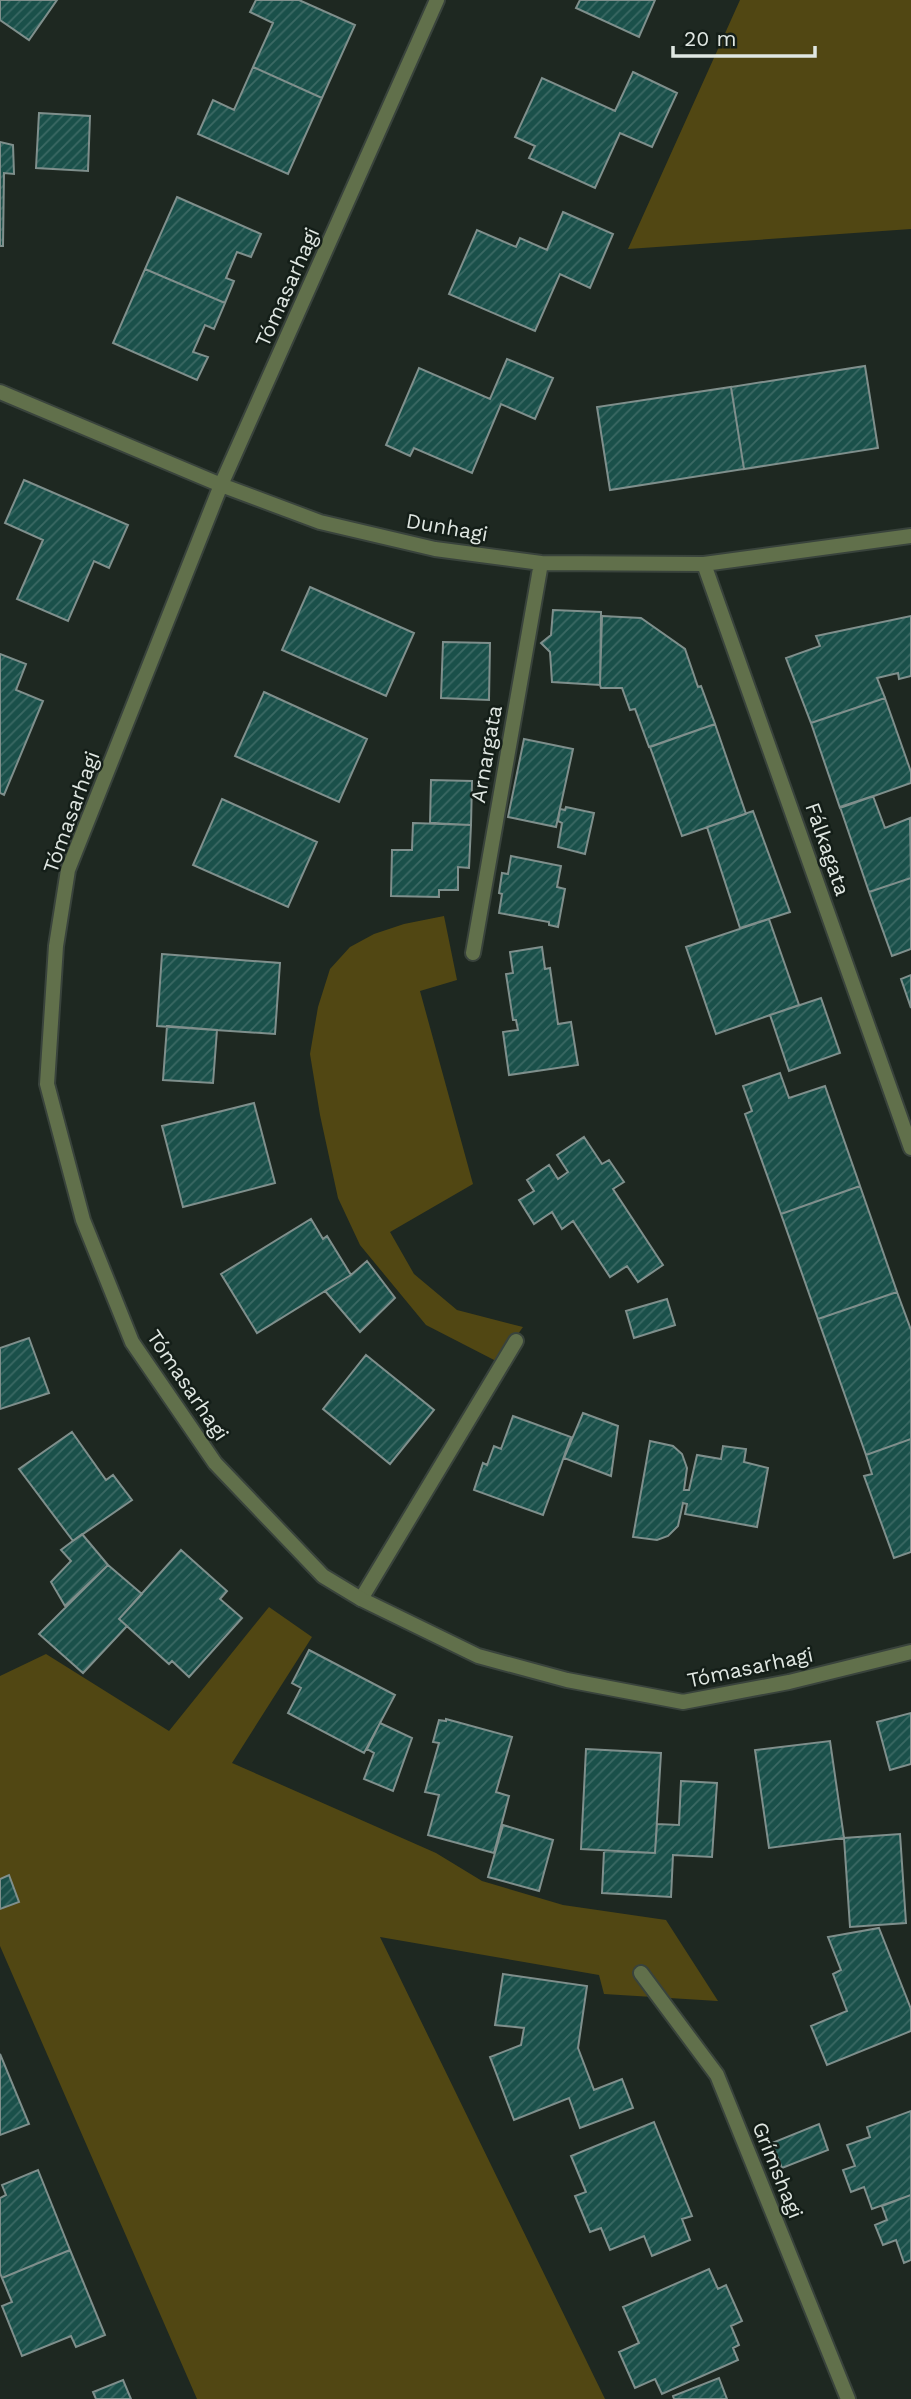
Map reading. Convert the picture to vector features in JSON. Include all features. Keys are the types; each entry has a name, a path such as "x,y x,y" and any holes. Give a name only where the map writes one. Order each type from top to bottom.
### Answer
{"street":[{"name":"Tómasarhagi","path":"437,0 221,485 68,870 56,946 47,1084 83,1220 132,1342 215,1463 323,1576 361,1599 478,1657 567,1680 683,1702 789,1682 911,1652"},
{"name":"Dunhagi","path":"0,392 221,485 320,522 435,549 541,563 704,564 911,536"},
{"name":"Arnargata","path":"473,953 541,563"},
{"name":"Fálkagata","path":"704,564 911,1148"},
{"path":"361,1599 516,1341"},
{"name":"Grímshagi","path":"641,1973 717,2076 848,2399"}],"shaded area":[{"path":"740,0 911,0 911,229 628,249"},
{"path":"444,916 457,980 420,991 473,1184 390,1232 414,1274 457,1310 523,1327 498,1362 426,1325 360,1245 338,1198 310,1054 318,1007 330,969 350,947 374,934 404,924"},
{"path":"269,1607 312,1637 232,1763 436,1853 482,1881 563,1905 666,1920 718,2001 604,1994 599,1975 380,1937 605,2399 197,2399 0,1946 0,1676 46,1654 169,1731"}],"building":[{"path":"0,0 57,0 29,40 0,20"},
{"path":"256,0 299,0 355,25 322,98 253,67 273,23 250,12"},
{"path":"580,0 655,0 639,37 576,8"},
{"path":"253,67 322,98 288,174 198,134 213,100 234,110"},
{"path":"633,72 677,93 652,147 620,133 595,188 529,158 535,146 515,137 542,78 615,111"},
{"path":"39,113 90,116 88,171 36,168"},
{"path":"0,142 13,145 14,174 4,173 3,246 0,246"},
{"path":"177,197 261,234 251,257 237,252 226,278 234,281 225,303 145,269"},
{"path":"563,212 613,234 590,288 560,274 535,331 449,294 477,230 516,247 520,238 547,250"},
{"path":"145,269 225,303 214,329 205,325 193,352 208,357 197,380 113,343"},
{"path":"507,359 553,378 535,419 501,404 472,473 414,448 410,456 386,445 419,368 490,399"},
{"path":"865,366 878,448 744,469 731,387"},
{"path":"731,387 744,469 610,490 597,407"},
{"path":"24,480 128,525 109,568 94,561 68,621 17,599 43,540 5,523"},
{"path":"310,587 414,633 386,696 282,650"},
{"path":"553,610 601,612 600,685 552,682 550,652 541,643 551,635"},
{"path":"602,616 641,618 685,649 715,724 649,747 635,709 630,710 622,688 601,688"},
{"path":"911,616 911,676 899,679 898,673 877,678 885,698 811,723 786,658 820,646 816,636"},
{"path":"443,642 490,643 489,700 441,698"},
{"path":"0,654 26,664 16,690 43,701 4,795 0,793"},
{"path":"264,692 367,739 339,802 235,756"},
{"path":"885,698 911,772 911,783 840,808 811,723"},
{"path":"715,724 746,814 682,836 650,747"},
{"path":"524,739 573,749 556,827 508,817"},
{"path":"431,780 472,781 471,825 430,823"},
{"path":"873,796 885,828 910,818 911,878 869,892 840,807"},
{"path":"222,799 317,842 288,907 193,865"},
{"path":"566,807 594,813 585,854 558,847 562,823 558,821 560,809 565,810"},
{"path":"753,811 790,912 740,928 707,827"},
{"path":"413,823 471,825 469,868 458,867 458,890 439,890 439,897 391,896 392,850 412,850"},
{"path":"511,856 561,866 557,887 565,889 558,927 549,925 549,922 499,913 502,873 508,874"},
{"path":"911,878 911,949 892,956 869,892"},
{"path":"769,919 799,1005 716,1034 686,947"},
{"path":"542,947 545,969 550,968 558,1024 571,1022 578,1065 509,1075 503,1032 518,1030 516,1020 513,1020 506,974 513,973 510,952"},
{"path":"162,954 280,963 275,1034 157,1026"},
{"path":"911,975 911,1008 901,979"},
{"path":"821,998 840,1053 789,1071 770,1015"},
{"path":"167,1026 217,1030 213,1083 163,1080"},
{"path":"780,1073 789,1098 825,1086 860,1186 781,1214 745,1114 752,1111 743,1086"},
{"path":"254,1103 275,1183 183,1207 162,1126"},
{"path":"584,1137 602,1164 609,1160 624,1182 613,1189 663,1265 638,1282 627,1266 610,1277 573,1221 562,1229 552,1212 534,1224 519,1200 534,1191 527,1180 549,1165 558,1179 568,1172 557,1155"},
{"path":"860,1186 897,1292 818,1319 781,1214"},
{"path":"311,1219 323,1239 327,1236 351,1275 257,1333 221,1274"},
{"path":"367,1261 395,1298 360,1332 325,1291"},
{"path":"897,1292 911,1330 911,1439 866,1455 818,1319"},
{"path":"667,1299 675,1325 634,1338 626,1311"},
{"path":"29,1338 49,1393 0,1409 0,1348"},
{"path":"366,1355 434,1410 390,1464 323,1409"},
{"path":"583,1413 618,1426 611,1476 564,1458"},
{"path":"513,1416 571,1437 543,1515 474,1490 483,1463 487,1465 494,1446 501,1449"},
{"path":"72,1432 106,1480 113,1475 132,1500 73,1541 19,1469"},
{"path":"911,1439 911,1552 894,1558 864,1476 872,1474 866,1455"},
{"path":"650,1441 673,1446 682,1454 687,1468 684,1490 689,1490 697,1455 721,1459 723,1446 746,1449 744,1462 768,1468 757,1527 685,1514 687,1504 683,1503 678,1526 668,1536 657,1540 633,1537"},
{"path":"82,1534 108,1565 65,1606 51,1582 71,1561 61,1550"},
{"path":"181,1550 227,1591 220,1599 242,1618 189,1677 172,1661 169,1664 119,1619"},
{"path":"108,1565 142,1594 119,1619 127,1626 83,1673 39,1634"},
{"path":"309,1650 395,1695 364,1753 288,1713 301,1688 292,1683"},
{"path":"911,1713 911,1764 890,1770 877,1722"},
{"path":"446,1719 512,1737 496,1792 509,1796 494,1853 428,1835 439,1795 425,1792 439,1743 433,1742 439,1720"},
{"path":"380,1723 412,1738 393,1791 364,1779 374,1753 367,1749"},
{"path":"830,1741 844,1838 769,1848 755,1750"},
{"path":"586,1749 661,1753 655,1853 581,1849"},
{"path":"681,1781 717,1783 712,1857 673,1855 671,1897 602,1893 604,1851 655,1853 657,1824 679,1825"},
{"path":"503,1825 553,1840 539,1891 488,1877"},
{"path":"900,1834 906,1923 850,1927 844,1838"},
{"path":"9,1875 19,1902 0,1909 0,1879"},
{"path":"879,1928 911,2009 911,2031 827,2065 811,2026 847,2011 833,1974 841,1970 828,1937"},
{"path":"503,1974 587,1986 578,2048 594,2090 622,2079 633,2108 580,2128 569,2098 514,2120 490,2057 521,2045 524,2028 495,2025"},
{"path":"0,2054 29,2124 0,2135"},
{"path":"911,2111 911,2195 872,2209 864,2187 851,2192 843,2170 855,2166 847,2145 870,2137 867,2127"},
{"path":"654,2122 692,2216 682,2219 690,2240 652,2256 644,2236 610,2250 601,2228 590,2232 575,2196 586,2192 571,2156"},
{"path":"819,2124 828,2150 782,2168 772,2143"},
{"path":"38,2170 70,2250 2,2278 0,2198 6,2195 2,2185"},
{"path":"911,2195 911,2260 904,2263 896,2240 883,2245 875,2225 887,2220 882,2206"},
{"path":"70,2250 105,2335 76,2347 71,2336 22,2356 2,2306 12,2302 2,2278"},
{"path":"709,2269 718,2289 726,2285 742,2321 731,2326 739,2345 733,2348 738,2360 662,2394 655,2379 635,2388 619,2352 639,2343 623,2307"},
{"path":"719,2378 727,2399 674,2399 673,2396"},
{"path":"123,2380 131,2399 96,2399 93,2392"}]}
